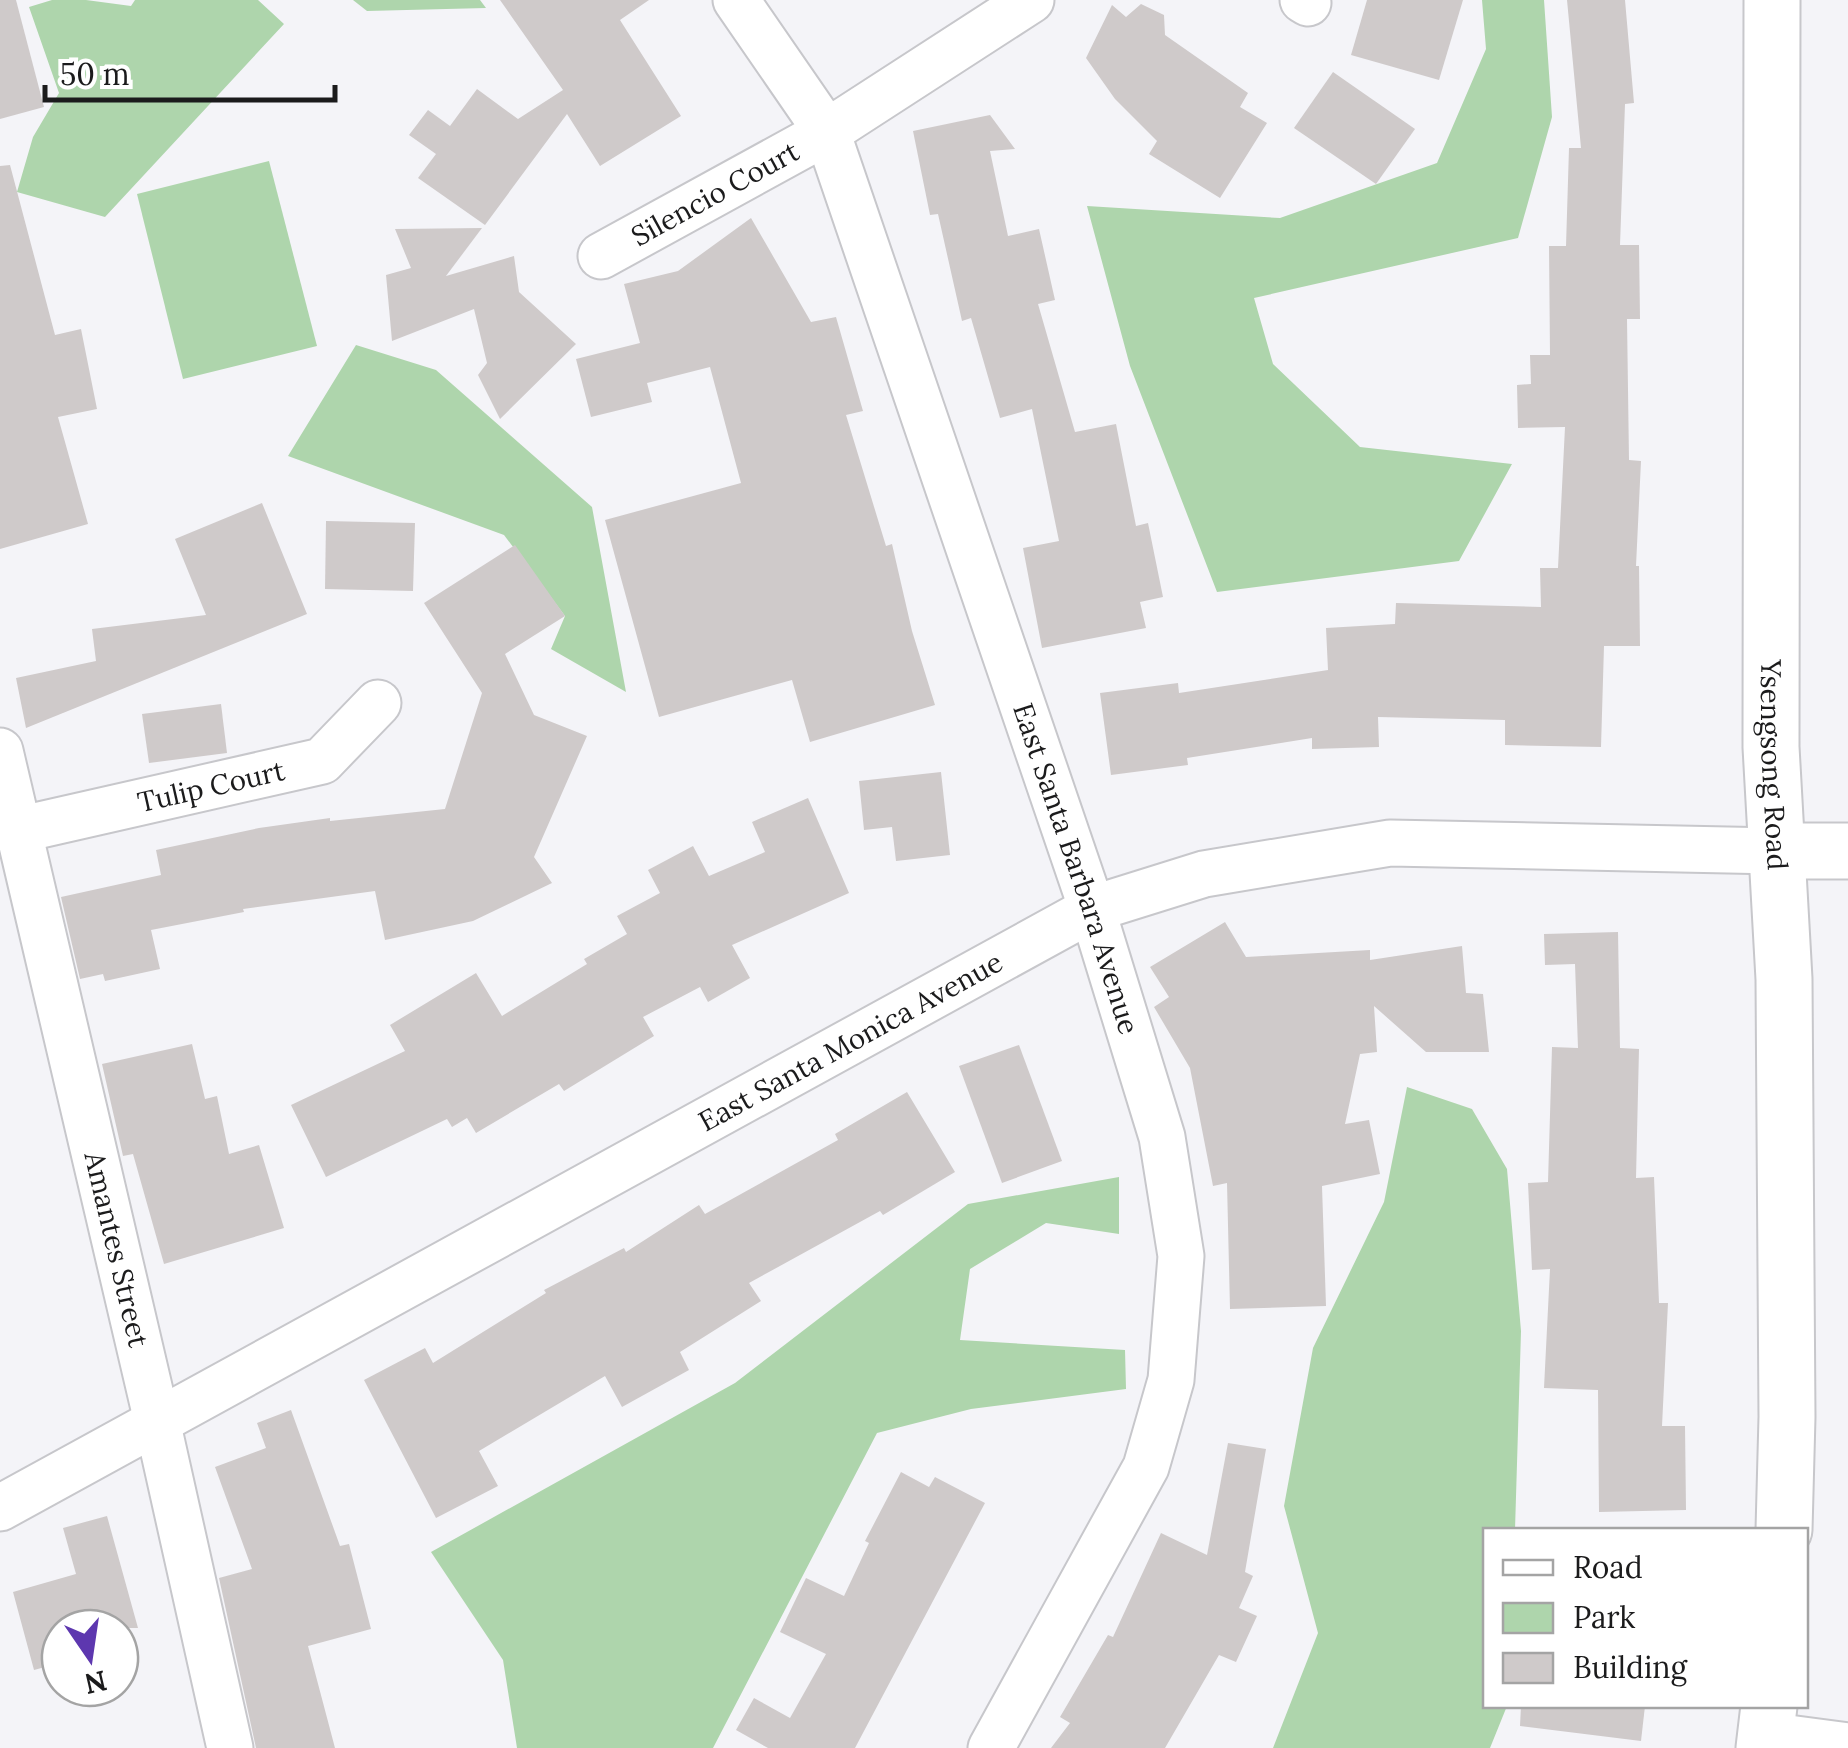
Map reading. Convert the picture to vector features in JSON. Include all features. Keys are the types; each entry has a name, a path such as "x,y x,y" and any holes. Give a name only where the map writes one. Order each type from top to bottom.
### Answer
{"main road":[{"name":"Ysengsong Road","path":"1772,0 1771,728 1784,999 1784,1528"},
{"path":"1776,851 1848,851"}],"street":[{"name":"East Santa Barbara Avenue","path":"736,0 827,132 1092,909 1162,1137 1181,1256 1171,1380 1146,1467 991,1748"},
{"name":"Silencio Court","path":"601,256 827,132 1031,0"},
{"name":"Tulip Court","path":"18,830 322,761 378,703"},
{"name":"Amantes Street","path":"0,751 230,1748"},
{"name":"East Santa Monica Avenue","path":"0,1508 1092,909 1204,874 1390,843 1776,851"},
{"path":"1766,1729 1848,1746"}],"green space":[{"path":"52,0 131,6 135,0 258,0 284,24 105,217 17,192 33,137 59,93 29,7"},
{"path":"353,0 480,0 486,8 367,11"},
{"path":"1482,0 1544,0 1552,117 1518,238 1254,298 1273,364 1360,447 1512,464 1459,561 1217,592 1130,366 1087,206 1280,218 1437,163 1486,49"},
{"path":"269,161 317,346 183,379 137,194"},
{"path":"356,345 436,370 592,507 626,692 551,649 565,616 504,535 288,456"},
{"path":"1407,1087 1472,1109 1507,1169 1521,1331 1515,1528 1483,1528 1483,1708 1506,1708 1490,1748 1273,1748 1318,1633 1284,1506 1313,1348 1384,1202"},
{"path":"1119,1177 1119,1234 1046,1223 970,1269 960,1340 1125,1350 1126,1389 971,1409 877,1433 713,1748 517,1748 503,1660 431,1552 735,1383 968,1204"}],"building":[{"path":"0,0 16,0 44,107 0,119"},
{"path":"500,0 649,0 620,20 681,116 600,166 567,114 485,225 418,178 436,154 409,135 428,110 450,126 477,89 518,119 563,90"},
{"path":"1367,0 1463,0 1439,80 1351,55"},
{"path":"1567,0 1625,0 1634,103 1625,104 1620,245 1639,245 1640,319 1627,319 1629,460 1641,461 1636,566 1640,646 1604,646 1601,747 1505,745 1505,720 1378,717 1379,747 1312,749 1312,738 1187,758 1188,765 1111,775 1100,693 1178,683 1179,693 1328,670 1326,628 1395,624 1396,603 1541,607 1540,568 1558,568 1565,427 1518,428 1517,385 1531,384 1530,355 1550,355 1549,246 1566,246 1569,148 1581,148"},
{"path":"1141,4 1164,15 1165,35 1248,93 1240,107 1267,123 1220,198 1149,154 1157,141 1115,99 1086,58 1112,5 1126,17"},
{"path":"1333,72 1415,129 1376,184 1294,128"},
{"path":"990,115 1015,149 990,151 1008,236 1039,229 1055,300 1038,304 1075,432 1116,424 1136,526 1148,523 1163,597 1140,602 1146,628 1042,648 1023,548 1059,541 1032,409 1000,418 971,318 962,321 938,214 930,215 913,131"},
{"path":"10,165 55,335 81,329 97,409 58,417 88,524 0,549 0,166"},
{"path":"751,218 811,322 836,317 863,411 846,415 886,546 892,544 912,631 935,705 810,742 792,680 659,717 605,520 741,483 710,367 647,383 652,402 591,417 576,359 640,343 624,284 678,271"},
{"path":"482,228 446,276 514,256 519,292 576,344 500,419 478,375 487,363 474,309 392,341 386,275 411,268 395,229"},
{"path":"262,503 307,614 26,728 16,678 96,661 92,629 206,615 175,539"},
{"path":"326,521 415,523 413,591 325,589"},
{"path":"515,545 565,616 505,654 534,715 587,736 534,857 552,883 473,921 385,940 375,891 243,909 244,912 151,930 160,969 105,981 103,974 80,979 61,897 161,875 156,850 259,828 445,809 482,693 424,603"},
{"path":"221,704 227,753 149,763 142,714"},
{"path":"941,772 950,855 896,861 892,827 864,830 859,781"},
{"path":"808,798 849,893 732,945 750,978 708,1002 700,987 643,1017 654,1036 564,1091 559,1084 476,1133 467,1118 452,1127 447,1119 326,1177 291,1105 405,1051 390,1025 476,973 502,1016 587,964 584,959 627,934 617,916 660,893 648,870 693,846 709,876 765,852 752,822"},
{"path":"1225,922 1246,957 1370,950 1370,960 1462,946 1466,993 1483,994 1489,1052 1426,1052 1374,1006 1377,1052 1360,1054 1345,1124 1369,1120 1380,1174 1322,1186 1326,1306 1230,1309 1227,1183 1213,1186 1190,1068 1154,1007 1169,997 1150,967"},
{"path":"1618,932 1620,1048 1639,1049 1636,1178 1654,1177 1659,1303 1668,1303 1662,1426 1685,1426 1686,1510 1599,1512 1598,1390 1544,1388 1550,1269 1532,1270 1528,1183 1548,1182 1552,1047 1578,1048 1575,964 1545,965 1544,934"},
{"path":"192,1044 205,1099 217,1096 229,1154 259,1145 284,1228 164,1264 133,1154 123,1156 102,1064"},
{"path":"1019,1045 1062,1161 1002,1183 959,1066"},
{"path":"907,1092 955,1172 883,1215 880,1211 749,1283 761,1301 680,1352 689,1370 622,1407 605,1376 479,1451 498,1486 436,1518 364,1380 425,1348 433,1363 546,1293 544,1290 624,1248 626,1252 699,1205 705,1214 838,1140 835,1134"},
{"path":"291,1410 340,1546 349,1544 371,1629 308,1646 335,1748 256,1748 219,1578 252,1569 215,1467 266,1448 257,1423"},
{"path":"1228,1443 1266,1449 1245,1572 1253,1576 1239,1608 1257,1616 1236,1662 1219,1655 1165,1748 1051,1748 1070,1723 1060,1717 1108,1635 1113,1637 1161,1533 1207,1555"},
{"path":"901,1472 929,1487 935,1477 985,1503 855,1748 768,1748 736,1730 754,1698 790,1718 826,1654 780,1632 806,1578 844,1596 869,1543 865,1541"},
{"path":"107,1516 132,1608 40,1608 40,1668 34,1670 13,1592 76,1574 63,1528"},
{"path":"1521,1708 1645,1708 1641,1741 1520,1726"}]}
